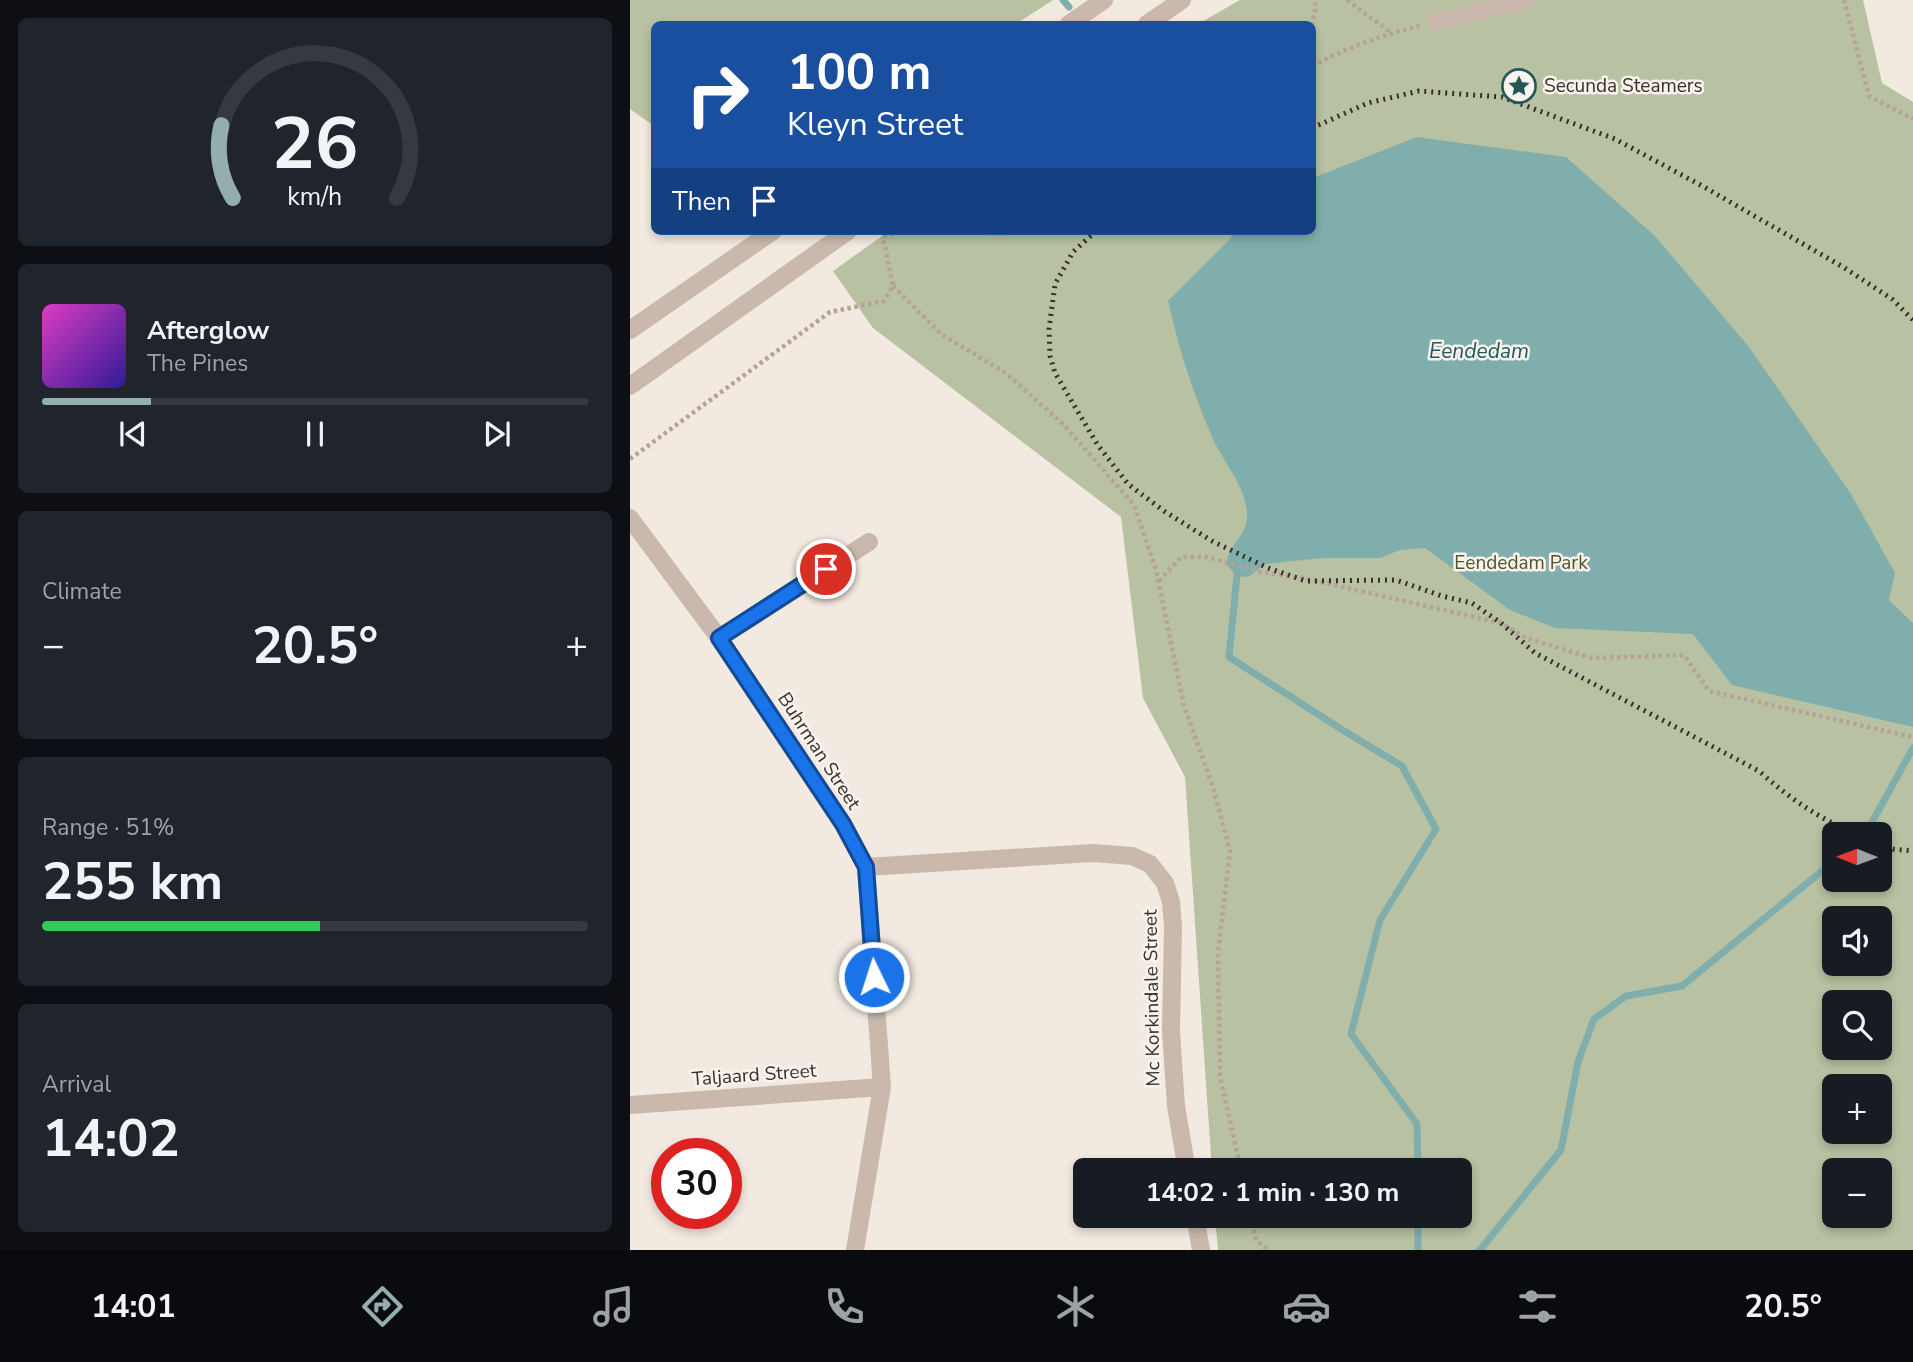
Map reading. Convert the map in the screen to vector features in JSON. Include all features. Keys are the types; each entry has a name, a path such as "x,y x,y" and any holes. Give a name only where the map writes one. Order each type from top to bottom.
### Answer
{"street":[{"path":"1073,21 1104,0"},
{"path":"1151,21 1182,0"},
{"path":"1436,22 1526,0"},
{"path":"630,330 767,235"},
{"path":"630,386 842,235"},
{"name":"Buhrman Street","path":"630,518 719,638 843,824 866,867 882,1087 855,1250"},
{"path":"719,638 869,542"},
{"name":"Mc Korkindale Street","path":"866,867 1093,853 1132,856 1150,864 1165,883 1171,902 1172,1044 1176,1106 1185,1158"},
{"name":"Taljaard Street","path":"630,1105 882,1087"},
{"path":"1197,1228 1201,1250"}],"path":[{"path":"1313,21 1316,7 1314,0"},
{"path":"1347,0 1391,33"},
{"path":"1844,0 1869,96 1913,119"},
{"path":"1316,64 1391,33 1436,22"},
{"path":"889,235 883,237 893,286 941,334 1006,373 1066,426 1134,505 1158,582 1184,706 1213,787 1230,850 1217,952 1220,1076 1238,1158"},
{"path":"630,459 830,312 884,301 893,286"},
{"path":"1158,582 1181,557 1208,557 1261,572 1303,578 1501,623 1526,638 1592,658 1684,655 1709,691 1911,736"},
{"path":"1254,1228 1257,1250"},
{"path":"1256,1240 1268,1250"}],"green space":[{"path":"630,0 1053,0 1021,21 651,21 651,124 630,109"},
{"name":"Eendedam Park","path":"1240,0 1863,0 1882,83 1913,102 1913,1250 1218,1250 1216,1228 1472,1228 1472,1158 1211,1158 1185,777 1143,698 1121,517 873,328 833,271 883,235 1316,235 1316,21 1203,21"}],"water":[{"name":"Eendedam","path":"1417,137 1566,157 1655,236 1749,347 1851,494 1895,573 1889,600 1913,623 1913,727 1732,685 1693,634 1555,628 1510,610 1425,548 1400,550 1380,558 1322,558 1265,564 1250,576 1236,575 1227,565 1230,552 1246,525 1244,496 1213,439 1199,405 1168,301 1232,235 1316,235 1316,177"}],"waterway":[{"path":"1063,0 1069,7"},
{"path":"1237,575 1229,657 1402,766 1436,829 1380,920 1351,1034 1417,1124 1418,1158"},
{"path":"1872,822 1913,748"},
{"path":"1480,1250 1561,1150 1578,1062 1594,1019 1626,996 1682,986 1822,871"},
{"path":"1418,1228 1418,1250"}],"railway":[{"path":"1316,126 1368,103 1419,91 1502,97 1615,139 1706,188 1843,267 1892,299 1913,320"},
{"path":"1092,235 1073,252 1055,284 1049,329 1050,356 1055,373 1097,444 1128,484 1164,511 1212,541 1268,568 1306,581 1396,580 1472,603 1501,623 1535,653 1759,771 1782,791 1831,822"},
{"path":"1892,849 1913,851"}],"place":[{"name":"Secunda Steamers","path":"1519,86"}],"route":[{"path":"826,569 719,638 843,824 866,867 874,977"}]}
